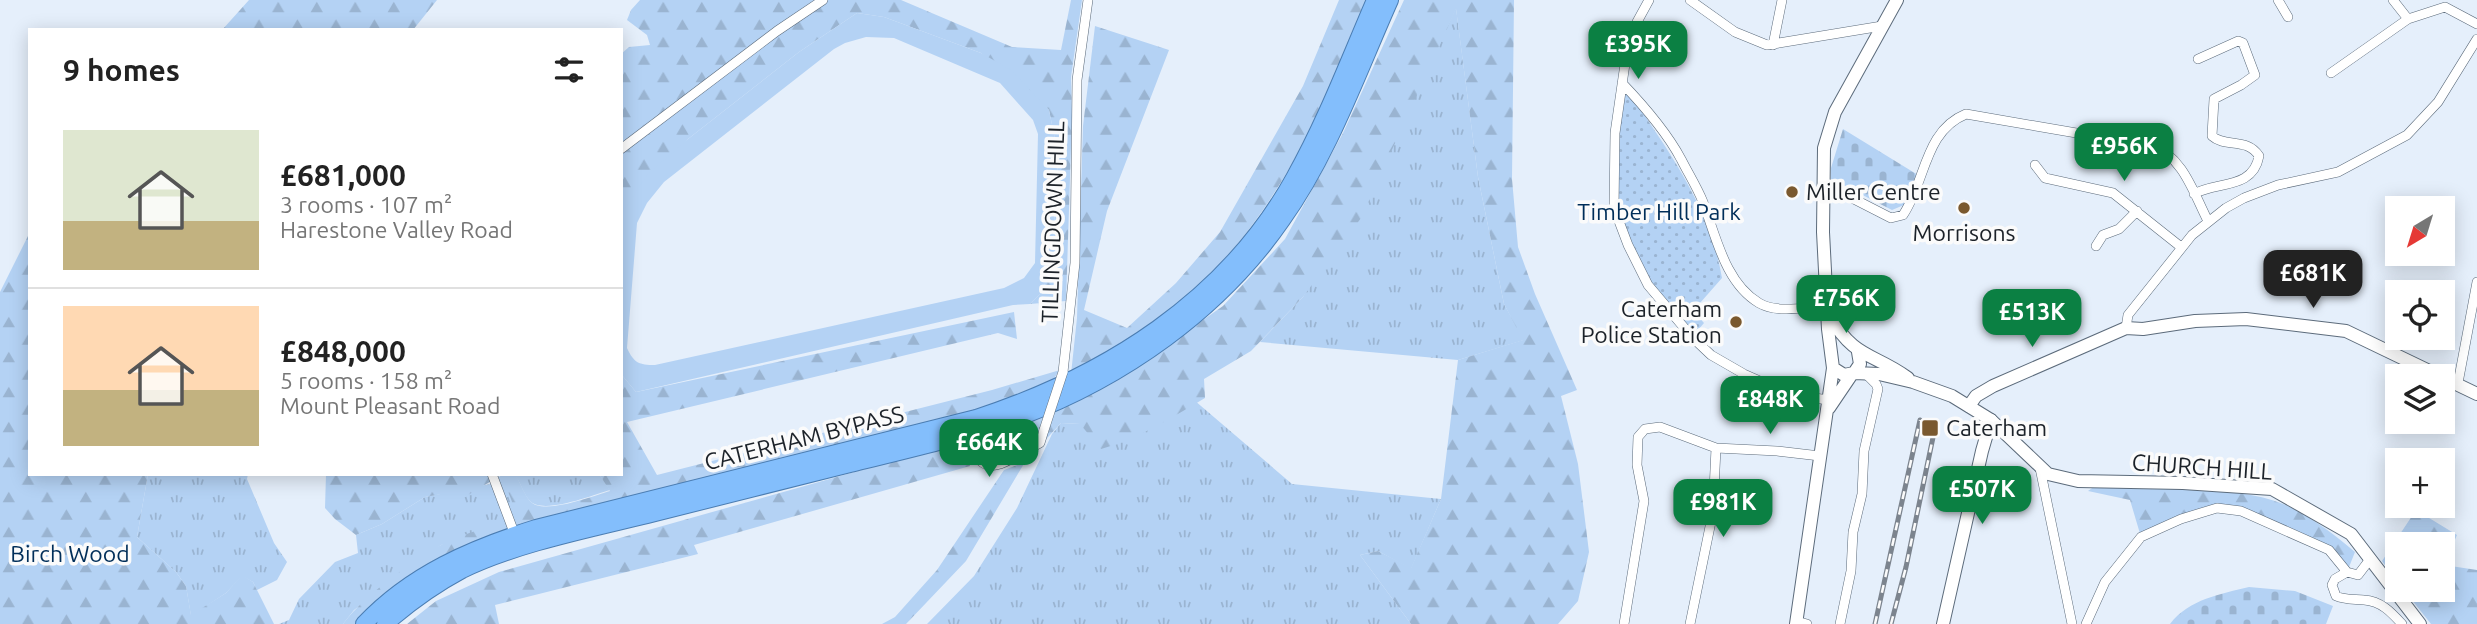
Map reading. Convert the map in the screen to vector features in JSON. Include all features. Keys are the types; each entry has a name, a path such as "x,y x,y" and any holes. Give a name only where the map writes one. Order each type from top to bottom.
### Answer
{"highway":[{"name":"CATERHAM BYPASS","path":"364,624 387,602 420,578 453,559 515,535 976,418 1037,397 1130,348 1169,321 1220,275 1267,219 1293,181 1317,134 1375,0"},
{"name":"CATERHAM BYPASS","path":"385,624 430,589 496,556 968,433 1045,407 1119,369 1157,345 1221,293 1263,246 1301,191 1333,128 1390,0"}],"main road":[{"path":"1898,0 1835,112 1824,148 1822,193 1833,363 1844,375 1857,373 1913,382"},
{"path":"1828,310 1843,338 1855,349 1913,382"},
{"path":"1969,406 1976,396 1993,386 2126,328 2143,329 2195,321 2246,319 2346,331 2477,394"},
{"path":"1800,623 1833,363 1838,348 1855,349"},
{"path":"1828,405 1857,373 1860,364 1855,349"},
{"name":"CHURCH HILL","path":"1913,382 1952,396 1991,420 2048,474 2078,481 2194,483 2272,489 2351,534 2420,624"},
{"path":"1943,624 1991,420"}],"street":[{"path":"623,147 777,31 823,0"},
{"name":"TILLINGDOWN HILL","path":"968,433 976,460 982,464 1000,464 1041,443 1063,372 1075,262 1077,80 1088,0"},
{"path":"1649,0 1637,22 1626,57 1615,133 1614,208 1628,244 1648,285 1711,355 1744,374 1789,394 1828,405"},
{"path":"1690,0 1735,32 1767,46 1882,26"},
{"path":"1773,45 1782,0"},
{"path":"2278,0 2288,17"},
{"path":"2393,0 2408,19"},
{"path":"2331,72 2408,19 2445,7 2477,24"},
{"path":"2126,328 2128,315 2181,247 2208,221 2244,198 2278,185 2338,172 2407,135 2438,102 2477,39"},
{"path":"2194,194 2206,187 2224,186 2248,177 2259,156 2254,149 2244,144 2219,141 2212,136 2214,99 2241,86 2255,75 2243,43 2238,41 2198,59"},
{"path":"1622,83 1646,109 1679,155 1702,199 1717,244 1730,271 1747,294 1772,308 1828,310"},
{"path":"1822,193 1848,196 1891,218 1903,215 1916,192 1935,139 1945,126 1966,114 2165,150 2176,161 2208,221"},
{"path":"2035,165 2045,178 2113,193 2181,247"},
{"path":"2096,246 2103,235 2119,229 2137,211"},
{"path":"2458,383 2477,282"},
{"path":"1840,624 1852,571 1853,532 1863,494 1864,451 1878,389 1876,384 1857,373"},
{"path":"1624,624 1644,501 1637,465 1638,437 1645,429 1660,428 1716,448 1821,456"},
{"path":"1690,624 1713,512 1716,448"},
{"path":"2039,466 2072,624"},
{"path":"493,476 515,535"},
{"path":"2086,624 2105,582 2141,537 2181,519 2217,508 2241,510 2329,550 2347,572 2358,575 2371,558"},
{"path":"2347,572 2334,579 2332,585 2336,596 2377,603 2384,606 2402,624"}],"green space":[{"path":"249,0 437,0 415,28 224,28"},
{"path":"640,0 901,0 1012,47 1061,50 1071,0 1082,0 1071,77 1066,301 1030,304 1043,291 1053,252 1058,154 1049,110 981,53 884,17 857,13 799,52 688,139 623,220 623,52 629,47 650,45 647,35 627,20"},
{"path":"1339,0 1370,0 1295,159 1248,231 1220,265 1159,323 1071,374 1077,318 1083,126 1095,26 1169,50 1107,211 1084,310 1127,328 1176,283 1220,232 1303,86"},
{"path":"1404,0 1514,0 1512,179 1518,247 1535,294 1577,390 1561,396 1578,464 1589,552 1578,601 1558,624 1411,624 1360,555 1378,551 1411,568 1441,499 1458,360 1523,340 1504,304 1478,177 1456,9 1361,218 1303,297 1251,351 1204,379 1205,398 1142,433 1101,449 1080,424 1061,423 1039,447 985,461 977,458 974,441 1035,419 1150,357 1223,306 1285,239 1343,133"},
{"path":"1456,8 1478,177 1504,304 1524,340 1458,360 1260,342 1303,297 1421,83"},
{"path":"857,13 884,17 981,53 1011,70 1049,110 1058,154 1053,252 1043,291 1030,304 1013,305 636,392 623,376 623,212 647,175 688,139 799,52","holes":["866,37 894,38 1000,83 1033,120 1038,134 1035,263 1024,278 1004,288 655,365 641,364 632,357 627,348 637,223 647,203 664,182 834,49"]},
{"name":"Timber Hill Park","path":"1622,83 1683,175 1707,224 1716,251 1722,278 1693,311 1704,323 1692,337 1648,285 1614,208"},
{"path":"1843,129 1918,175 1904,205 1892,210 1831,179 1831,168"},
{"name":"Birch Wood","path":"28,236 28,476 148,476 137,537 176,572 186,586 191,615 226,593 242,575 253,582 274,624 0,624 0,292"},
{"path":"1014,312 1017,339 998,333 627,422 657,475 992,390 1060,370 1050,384 976,410 521,524 505,484 516,476 530,501 536,505 556,506 610,491 600,476 623,476 623,376 636,392"},
{"path":"1194,400 1292,484 1441,499 1411,569 1378,551 1360,555 1411,624 927,624 974,576 1017,508 1052,434 1061,423 1080,424"},
{"path":"961,442 970,466 694,545 698,554 495,605 499,624 407,624 436,601 499,572"},
{"path":"1025,462 966,561 906,624 882,624 895,617 937,570 1004,470"},
{"path":"148,476 248,476 274,543 287,562 277,580 257,590 253,582 242,576 226,593 191,616 186,586 176,572 137,537"},
{"path":"326,476 500,476 453,504 442,494 425,497 382,524 356,535 325,508"},
{"path":"500,476 600,476 610,490 568,503 536,505 528,499 516,477 517,510 521,524 503,532 441,545 354,610 343,624 279,624 289,620 299,599 335,562 358,553 356,535 382,524 425,497 490,484"},
{"path":"2095,486 2216,490 2263,498 2302,514 2355,552 2347,572 2329,550 2241,511 2217,508 2141,537 2130,500 2088,491"},
{"path":"2411,518 2429,518 2452,532 2401,532"},
{"path":"500,522 505,526 503,532 449,553 380,597 355,624 343,624 374,592 427,553 454,539"},
{"path":"2455,567 2477,570 2477,624 2431,624 2414,602 2455,602"},
{"path":"2249,587 2295,591 2333,606 2326,624 2170,624 2196,603"}],"railway":[{"path":"1875,624 1920,420"},
{"path":"1891,624 1906,567 1936,423"}],"place":[{"name":"Miller Centre","path":"1792,192"},
{"name":"Morrisons","path":"1964,208"},
{"name":"Caterham Police Station","path":"1736,322"},
{"name":"Caterham","path":"1930,428"}]}
